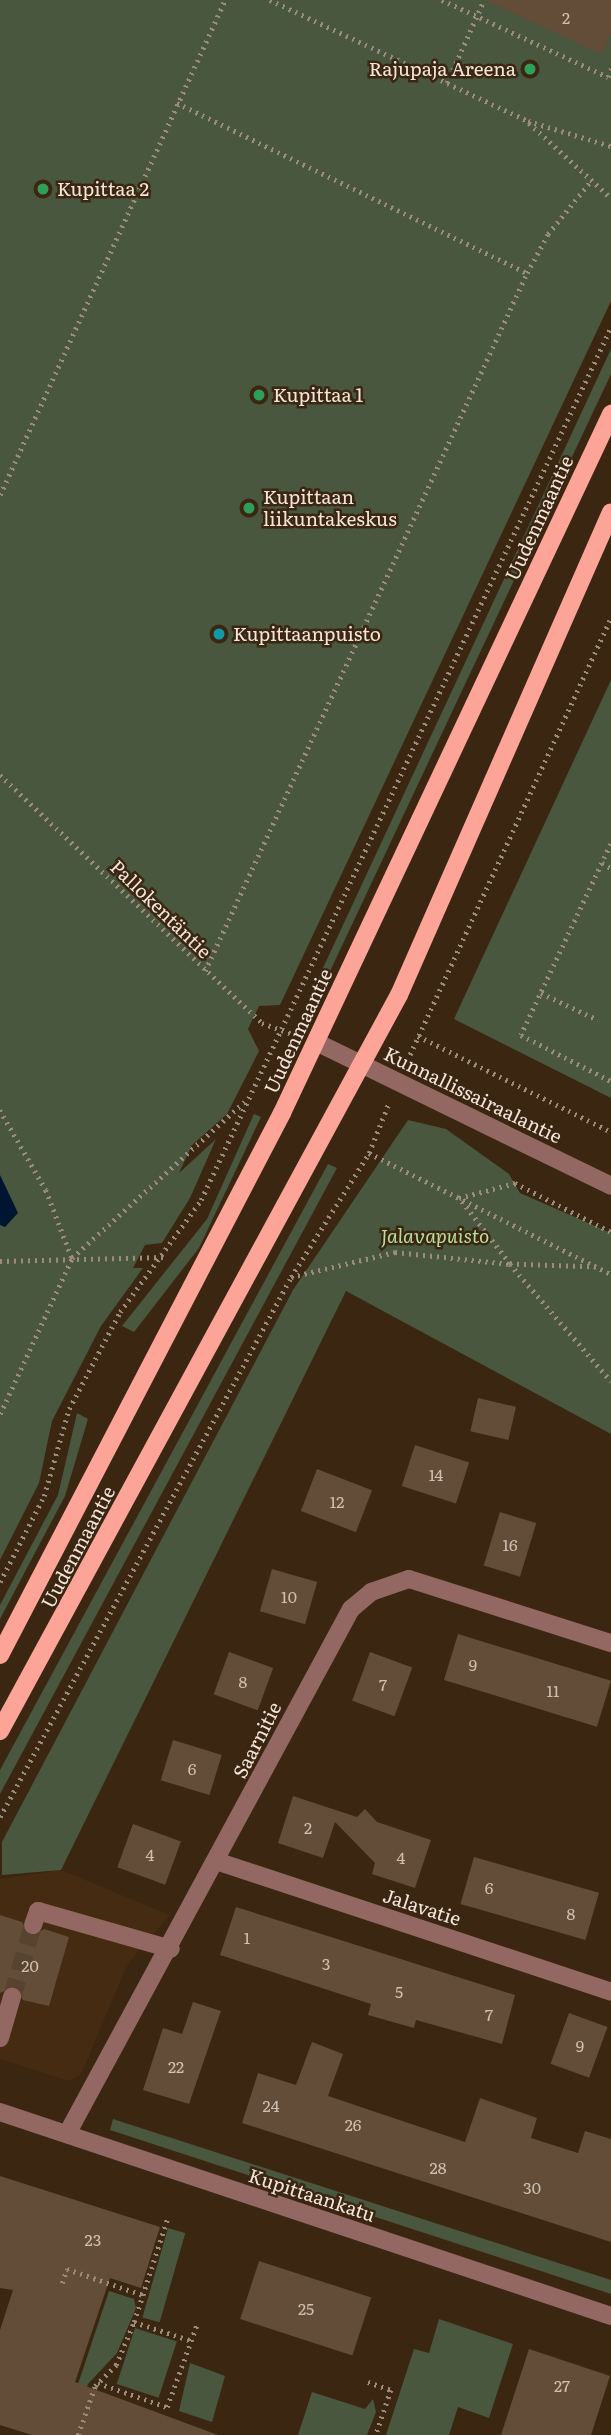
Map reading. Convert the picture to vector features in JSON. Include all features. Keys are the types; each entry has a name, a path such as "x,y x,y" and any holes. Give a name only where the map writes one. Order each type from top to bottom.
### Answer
{"main road":[{"name":"Uudenmaantie","path":"0,1655 179,1320 316,1042 611,414"},
{"name":"Uudenmaantie","path":"0,1731 362,1065 505,763 611,512"}],"street":[{"name":"Kunnallissairaalantie","path":"316,1042 611,1186"},
{"name":"Saarnitie","path":"67,2134 219,1862 338,1627 370,1592 409,1579 432,1583 611,1643"},
{"name":"Jalavatie","path":"219,1862 611,1992"},
{"path":"36,1918 172,1949"},
{"path":"0,2038 12,1997"},
{"name":"Kupittaankatu","path":"0,2112 611,2316"}],"path":[{"path":"0,495 225,0"},
{"path":"270,0 528,121 611,146"},
{"path":"442,0 608,77 611,69"},
{"path":"447,83 484,0"},
{"path":"177,103 527,273"},
{"path":"528,121 590,182 611,198"},
{"path":"205,971 527,273 548,234 590,182"},
{"path":"0,1582 44,1496 69,1409 120,1312 165,1257 201,1200 611,327"},
{"path":"0,1817 291,1277 369,1153 418,1036 611,617"},
{"name":"Pallokentäntie","path":"0,775 262,1023 316,1042"},
{"path":"611,844 521,1035 611,1081"},
{"path":"602,863 611,868"},
{"path":"541,993 598,1020"},
{"path":"418,1036 611,1132"},
{"path":"0,1414 72,1258 249,1097"},
{"path":"0,1110 46,1191 72,1258"},
{"path":"369,1153 611,1273"},
{"path":"459,1198 515,1183 611,1232"},
{"path":"459,1198 510,1264 611,1381"},
{"path":"291,1277 395,1252 510,1264 596,1267"},
{"path":"0,1261 165,1257"},
{"path":"78,2435 97,2383 116,2365 134,2322 167,2217"},
{"path":"62,2284 67,2269 143,2295"},
{"path":"134,2322 192,2341"},
{"path":"97,2383 167,2407 197,2324"},
{"path":"368,2382 391,2390 376,2435"}],"shaded area":[{"path":"61,1870 170,1915 128,1963 81,2074 69,2081 0,2059 0,1879"}],"green space":[{"name":"Kupittaanpuisto","path":"0,0 611,0 611,301 280,1005 259,1006 248,1029 259,1051 227,1114 192,1145 179,1173 216,1139 190,1198 162,1243 145,1245 133,1268 143,1268 101,1326 52,1421 39,1483 0,1560"},
{"path":"611,349 611,374 316,1001 309,998"},
{"path":"611,680 611,1098 454,1019"},
{"path":"254,1114 261,1117 199,1248 134,1332 122,1326 207,1219"},
{"name":"Jalavapuisto","path":"408,1120 446,1129 509,1174 520,1193 611,1233 611,1434 346,1291 61,1870 2,1875 2,1842 293,1290"},
{"path":"328,1164 337,1168 0,1794 0,1770"},
{"path":"77,1413 88,1419 65,1496 0,1619 0,1605 58,1495"},
{"path":"113,2119 611,2280 611,2294 110,2130"},
{"path":"168,2228 185,2233 160,2322 142,2317"},
{"path":"109,2291 134,2299 136,2308 117,2353 88,2384 71,2435 61,2435"},
{"path":"439,2319 513,2344 489,2418 458,2407 449,2435 386,2435 414,2349 429,2353"},
{"path":"135,2328 177,2342 159,2398 117,2384"},
{"path":"190,2363 225,2376 212,2422 179,2411"},
{"path":"312,2392 365,2409 373,2399 376,2412 367,2435 298,2435"}],"water":[{"path":"0,1175 18,1213 5,1227 0,1225"}],"building":[{"path":"485,0 611,0 611,34 602,54"},
{"path":"478,1398 516,1407 508,1440 470,1431"},
{"path":"415,1445 469,1463 456,1504 402,1486"},
{"path":"317,1469 372,1490 356,1532 301,1511"},
{"path":"500,1512 536,1523 520,1577 484,1566"},
{"path":"272,1569 317,1582 305,1624 260,1611"},
{"path":"458,1634 611,1681 597,1727 444,1680"},
{"path":"229,1652 273,1668 258,1710 214,1694"},
{"path":"370,1652 412,1667 395,1716 352,1701"},
{"path":"173,1740 222,1755 209,1795 161,1780"},
{"path":"293,1796 357,1817 365,1809 377,1822 431,1840 415,1888 372,1874 375,1863 335,1822 323,1858 278,1843"},
{"path":"133,1824 181,1841 165,1885 117,1867"},
{"path":"474,1857 599,1893 585,1940 460,1904"},
{"path":"236,1907 515,1995 502,2044 416,2020 414,2028 368,2015 371,2004 220,1955"},
{"path":"0,1915 22,1922 30,1936 44,1929 69,1937 49,2006 23,2000 15,1986 0,1993"},
{"path":"193,2002 221,2011 189,2104 143,2090 163,2028 182,2034"},
{"path":"569,2013 608,2027 589,2078 551,2064"},
{"path":"312,2042 343,2054 328,2096 465,2142 480,2098 537,2118 531,2138 578,2153 585,2131 611,2139 611,2242 242,2123 258,2073 296,2085"},
{"path":"0,2176 160,2227 141,2288 110,2278 75,2382 218,2435 32,2435 0,2425 0,2330 13,2290 0,2288"},
{"path":"259,2261 371,2297 352,2355 240,2319"},
{"path":"529,2349 610,2376 591,2435 501,2435"}],"tunnel":[{"path":"12,1997 33,1925"}],"place":[{"name":"Rajupaja Areena","path":"530,69"},
{"name":"Kupittaa 2","path":"43,189"},
{"name":"Kupittaa 1","path":"259,395"},
{"name":"Kupittaan liikuntakeskus","path":"249,508"},
{"name":"Kupittaanpuisto","path":"219,634"}]}
